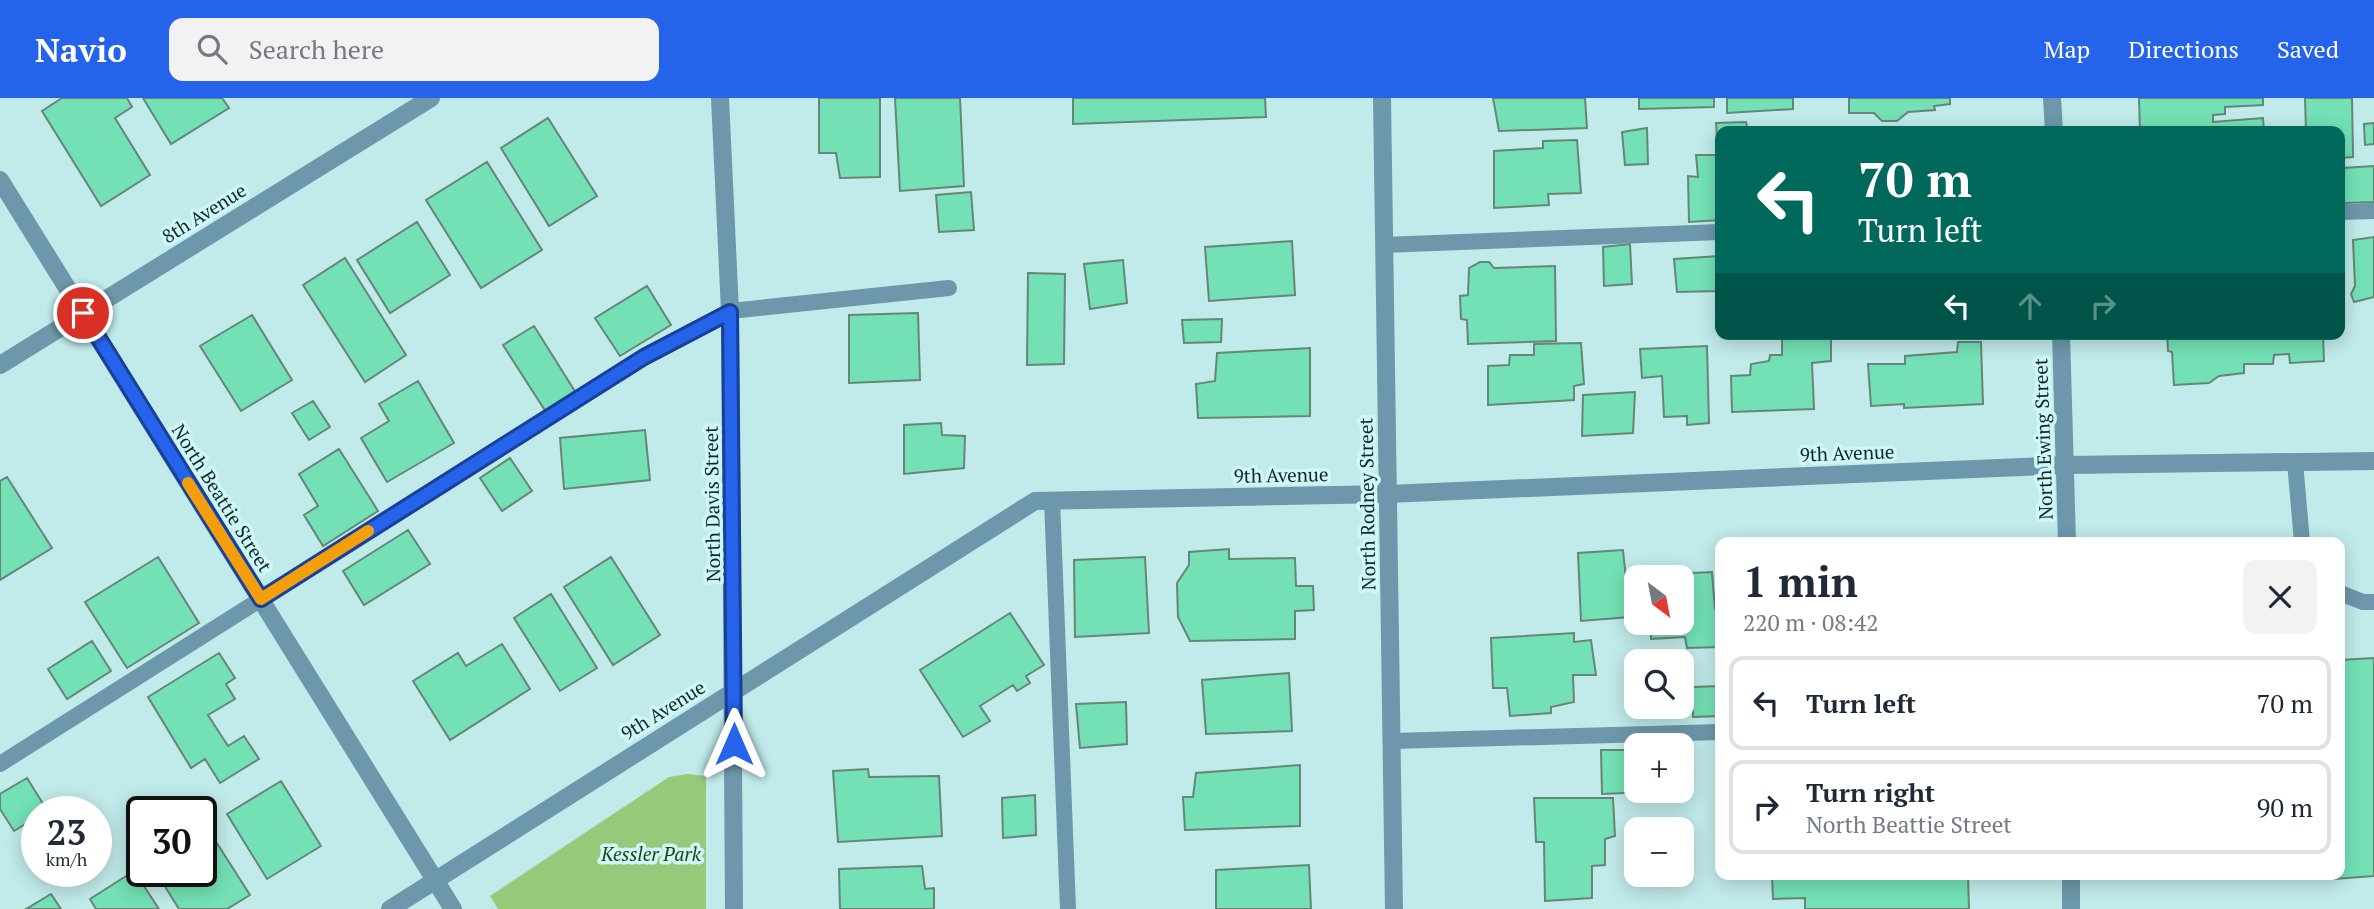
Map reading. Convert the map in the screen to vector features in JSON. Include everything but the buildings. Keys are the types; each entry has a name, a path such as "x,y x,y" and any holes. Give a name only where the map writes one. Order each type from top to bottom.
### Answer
{"street":[{"name":"8th Avenue","path":"0,365 431,98"},
{"name":"North Davis Street","path":"720,98 730,312 735,690 734,909"},
{"name":"North Rodney Street","path":"1382,98 1394,909"},
{"path":"2053,98 2054,126"},
{"name":"North Beattie Street","path":"0,180 453,909"},
{"name":"North Ewing Street","path":"2061,340 2067,537"},
{"name":"9th Avenue","path":"390,909 1035,501 1388,494 2067,465 2374,461"},
{"path":"2071,880 2071,909"}],"lane":[{"path":"2345,212 2374,211"},
{"path":"1384,245 1715,232"},
{"path":"0,764 644,357 730,312 949,288"},
{"path":"2295,462 2302,537"},
{"path":"1052,500 1068,909"},
{"path":"2345,595 2364,602 2374,602"},
{"path":"1392,741 1715,732"}],"green space":[{"name":"Kessler Park","path":"688,774 706,776 706,909 498,909 490,896 669,777"}],"slow traffic":[{"path":"188,483 261,599 368,531"}],"route":[{"path":"83,313 261,599 644,357 730,312 734,744"}]}
